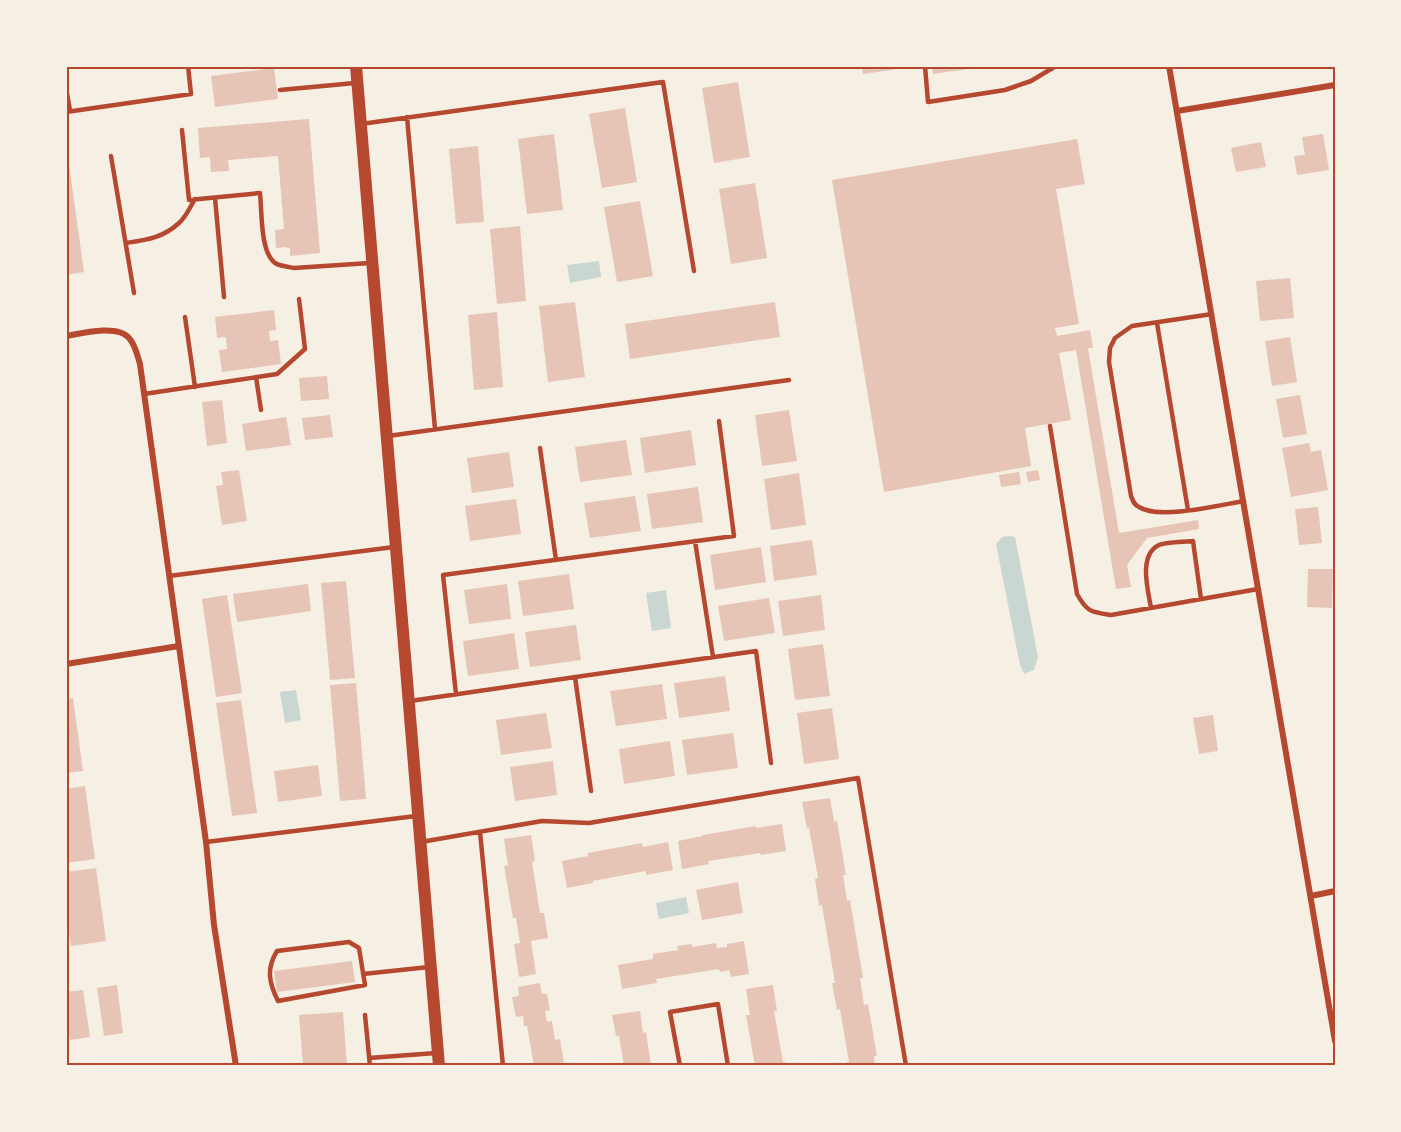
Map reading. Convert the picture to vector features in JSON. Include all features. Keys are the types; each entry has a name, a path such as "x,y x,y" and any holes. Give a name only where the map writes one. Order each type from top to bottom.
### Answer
{"main road":[{"path":"356,66 439,1066"}],"street":[{"path":"1169,66 1335,1041"},
{"path":"1177,111 1335,86"},
{"path":"66,336 99,331 121,332 128,336 135,347 140,364 206,842 214,926 236,1066"},
{"path":"66,664 179,646"},
{"path":"1311,896 1335,891"}],"lane":[{"path":"66,87 68,111 191,94 188,66"},
{"path":"925,66 928,102 1005,90 1031,81 1056,66"},
{"path":"361,124 663,82 694,271"},
{"path":"280,90 358,83"},
{"path":"407,117 435,429"},
{"path":"182,130 189,200 260,193 265,249 274,262 281,266 294,268 373,263"},
{"path":"111,156 134,293"},
{"path":"215,198 224,297"},
{"path":"126,243 154,238 167,232 180,222 195,200"},
{"path":"144,394 277,374 306,349 298,299"},
{"path":"1212,314 1132,326 1115,338 1110,348 1109,362 1131,496 1136,506 1156,513 1244,501"},
{"path":"186,317 195,387"},
{"path":"1157,322 1188,510"},
{"path":"256,377 261,410"},
{"path":"387,436 789,380"},
{"path":"456,694 443,575 735,536 719,421"},
{"path":"1050,426 1077,594 1084,605 1094,613 1110,615 1258,589"},
{"path":"540,448 556,560"},
{"path":"695,541 713,657"},
{"path":"1150,608 1145,568 1149,553 1159,545 1192,541 1201,599"},
{"path":"169,576 397,547"},
{"path":"410,701 756,651 771,763"},
{"path":"575,677 591,791"},
{"path":"421,842 542,821 589,823 858,778 906,1066"},
{"path":"206,842 419,816"},
{"path":"480,832 503,1066"},
{"path":"349,942 359,948 363,974 365,985 278,1001 269,970 272,959 278,951 349,942"},
{"path":"363,974 431,967"},
{"path":"680,1066 670,1012 718,1004 728,1066"},
{"path":"365,1015 370,1066"},
{"path":"369,1058 438,1053"}],"shaded area":[{"path":"599,261 601,277 570,283 567,265"},
{"path":"1002,537 1015,537 1038,657 1034,670 1024,674 1020,665 996,544"},
{"path":"666,590 671,628 652,631 646,593"},
{"path":"296,690 301,720 285,723 280,692"},
{"path":"686,897 689,913 659,919 656,903"}],"building":[{"path":"862,66 911,66 911,67 863,74"},
{"path":"932,66 981,66 981,67 933,74"},
{"path":"274,68 278,99 215,107 211,76"},
{"path":"738,82 750,157 714,163 702,88"},
{"path":"625,108 637,182 602,188 589,114"},
{"path":"309,119 320,253 290,256 290,248 276,248 275,230 284,229 278,156 228,160 229,171 211,172 210,157 200,158 198,128"},
{"path":"554,134 563,210 527,214 518,139"},
{"path":"1323,134 1329,170 1297,175 1294,156 1305,155 1302,137"},
{"path":"1077,139 1085,184 1056,189 1079,324 1055,328 1057,336 1090,330 1093,348 1088,348 1119,533 1198,520 1199,529 1147,538 1127,565 1131,587 1116,589 1076,350 1059,353 1071,420 1025,428 1031,466 884,492 832,180"},
{"path":"1261,142 1266,167 1236,172 1231,148"},
{"path":"478,146 484,222 456,224 449,149"},
{"path":"66,150 84,272 66,275"},
{"path":"755,183 767,258 731,264 719,189"},
{"path":"640,201 653,276 617,282 604,207"},
{"path":"520,226 526,301 497,304 490,229"},
{"path":"1290,278 1294,318 1260,321 1256,281"},
{"path":"575,302 585,377 548,382 539,306"},
{"path":"775,302 780,337 630,359 625,324"},
{"path":"274,310 276,330 269,331 270,341 278,340 281,364 222,372 219,350 227,349 226,337 217,338 215,317"},
{"path":"497,312 503,387 474,390 468,315"},
{"path":"1290,337 1297,382 1272,386 1265,341"},
{"path":"327,376 329,399 301,401 299,378"},
{"path":"1300,395 1307,434 1283,438 1276,399"},
{"path":"222,400 227,443 207,446 202,402"},
{"path":"789,410 797,461 762,466 755,415"},
{"path":"330,415 333,437 305,440 302,418"},
{"path":"286,417 291,445 246,451 242,424"},
{"path":"691,430 696,465 645,473 640,438"},
{"path":"626,440 632,475 580,482 575,447"},
{"path":"1309,443 1311,452 1321,450 1328,490 1291,497 1282,448"},
{"path":"509,452 514,487 472,493 467,458"},
{"path":"239,470 247,521 222,525 216,486 223,485 221,472"},
{"path":"1038,470 1040,480 1028,482 1026,472"},
{"path":"1019,472 1021,484 1001,487 999,475"},
{"path":"799,473 806,525 771,530 764,479"},
{"path":"698,487 703,522 652,529 647,494"},
{"path":"635,496 641,531 590,538 584,503"},
{"path":"516,499 521,534 470,541 465,506"},
{"path":"1318,507 1322,543 1299,545 1295,509"},
{"path":"812,540 817,575 774,581 770,546"},
{"path":"761,547 766,582 715,590 710,555"},
{"path":"1308,569 1333,569 1332,608 1307,607"},
{"path":"569,574 574,609 523,616 518,581"},
{"path":"346,581 355,678 330,680 321,583"},
{"path":"308,584 311,611 237,622 233,594"},
{"path":"507,584 511,619 469,624 464,590"},
{"path":"227,595 242,693 216,697 202,599"},
{"path":"821,595 825,630 783,636 778,601"},
{"path":"769,598 775,633 724,641 718,606"},
{"path":"576,625 581,660 530,667 525,632"},
{"path":"514,633 519,669 468,676 463,641"},
{"path":"823,644 830,696 795,700 788,649"},
{"path":"725,676 730,711 679,718 674,683"},
{"path":"356,683 366,799 340,801 330,685"},
{"path":"662,684 667,719 616,726 610,691"},
{"path":"73,698 83,771 66,773 66,699"},
{"path":"241,700 257,813 232,816 216,703"},
{"path":"832,708 839,759 804,764 797,713"},
{"path":"546,713 552,748 501,755 496,720"},
{"path":"1213,715 1218,751 1199,754 1193,718"},
{"path":"733,733 738,768 687,775 682,740"},
{"path":"670,741 675,776 624,784 619,749"},
{"path":"553,761 557,795 515,801 510,767"},
{"path":"318,765 322,796 278,802 274,771"},
{"path":"85,786 95,859 66,863 66,789"},
{"path":"830,798 834,822 837,821 846,875 843,875 847,901 850,900 863,978 860,978 864,1005 868,1004 877,1056 874,1056 875,1066 847,1066 846,1062 849,1062 840,1009 837,1010 832,983 835,983 822,905 819,906 815,879 818,878 802,802"},
{"path":"782,824 786,851 708,861 709,864 682,869 678,841 756,826 756,828"},
{"path":"531,835 535,861 532,862 540,913 544,913 548,938 531,941 536,974 519,977 514,944 520,943 504,866 508,865 504,839"},
{"path":"668,842 673,870 646,875 646,871 567,888 562,861 588,856 588,853 642,843 643,847"},
{"path":"96,868 106,941 71,946 66,913 66,872"},
{"path":"738,882 743,913 702,920 696,890"},
{"path":"744,941 749,974 731,977 729,970 720,972 719,969 656,979 657,983 622,989 618,965 653,959 653,954 678,950 677,946 692,944 692,947 716,943 717,948"},
{"path":"352,961 355,982 277,992 274,971"},
{"path":"540,983 542,994 547,994 550,1010 545,1011 547,1022 552,1021 555,1040 560,1039 564,1062 559,1063 560,1066 534,1066 527,1026 524,1026 523,1016 516,1017 512,997 519,996 518,987"},
{"path":"117,985 123,1033 104,1036 97,988"},
{"path":"773,985 777,1011 774,1011 783,1062 786,1066 755,1066 746,1015 750,1015 746,989"},
{"path":"83,990 90,1037 70,1040 66,992"},
{"path":"640,1011 651,1066 624,1066 619,1036 616,1036 612,1015"},
{"path":"343,1012 347,1066 303,1066 299,1015"}]}
